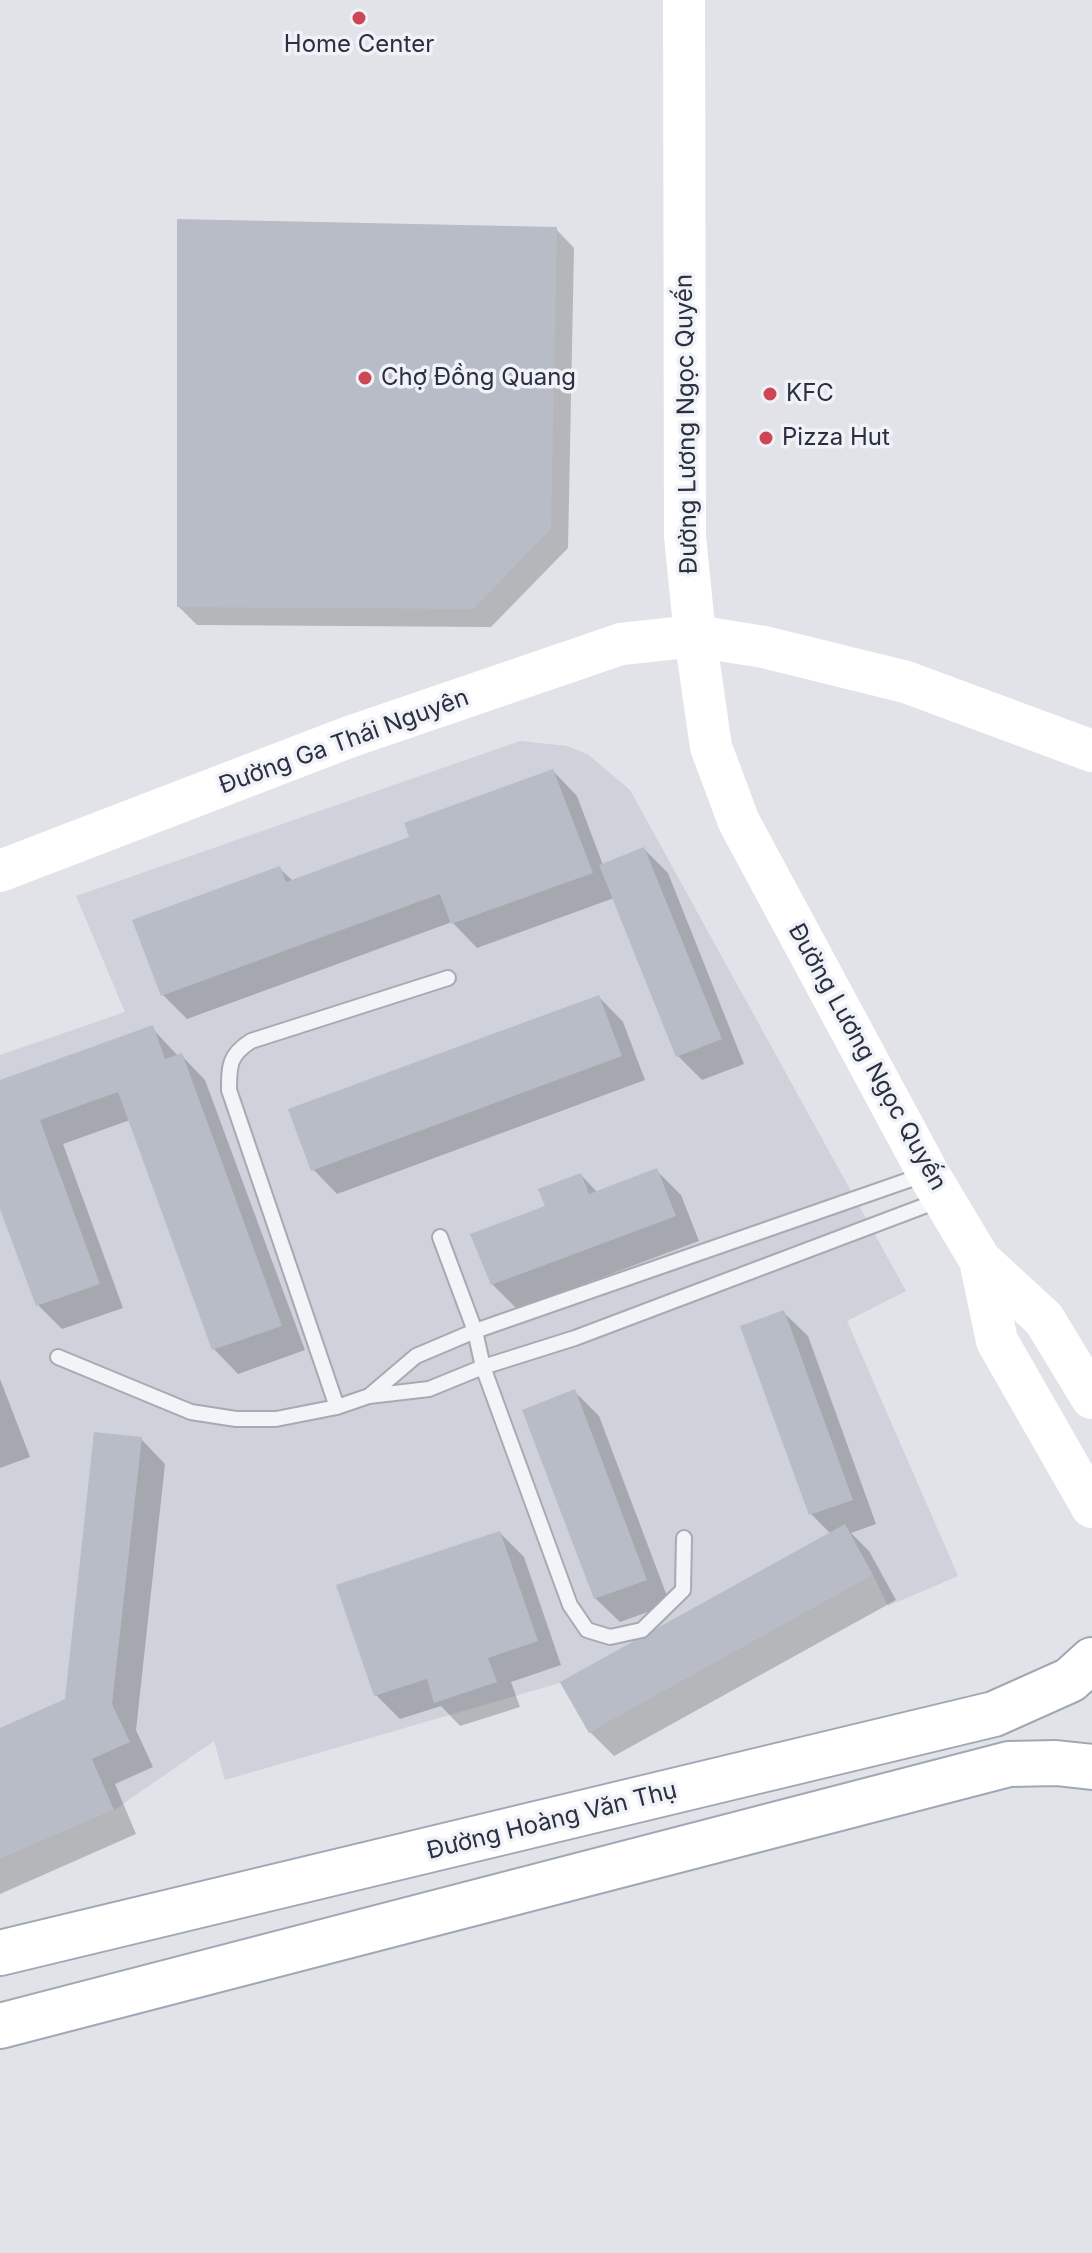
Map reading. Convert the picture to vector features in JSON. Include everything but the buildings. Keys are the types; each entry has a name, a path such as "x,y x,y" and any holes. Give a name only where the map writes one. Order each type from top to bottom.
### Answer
{"main road":[{"name":"Đường Lương Ngọc Quyến","path":"684,0 685,536 711,747 739,822 936,1185 980,1260 1044,1319 1092,1398"},
{"name":"Đường Ga Thái Nguyên","path":"0,871 349,737 621,644 695,636 764,647 906,682 1092,751"},
{"name":"Đường Lương Ngọc Quyến","path":"980,1260 997,1341 1092,1507"},
{"name":"Đường Hoàng Văn Thụ","path":"0,1953 994,1714 1070,1680 1092,1660"},
{"path":"0,2026 1009,1764 1056,1763 1092,1767"},
{"path":"87,1933 106,2000"}],"lane":[{"path":"337,1407 229,1090 229,1068 237,1050 251,1041 448,978"},
{"path":"369,1396 416,1356 475,1331 936,1185"},
{"path":"58,1357 191,1412 236,1419 276,1419 337,1407 369,1396 429,1389 483,1367 575,1338 936,1185"},
{"path":"440,1237 475,1331 483,1367 570,1605 587,1630 610,1637 642,1630 683,1590 684,1538"}],"shaded area":[{"path":"520,741 568,746 589,755 630,790 906,1291 847,1321 958,1576 888,1606 873,1575 589,1733 560,1683 225,1780 214,1741 114,1810 0,1859 0,1055 125,1012 76,896"}],"place":[{"name":"Home Center","path":"359,18"},
{"name":"Chợ Đồng Quang","path":"365,378"},
{"name":"KFC","path":"770,394"},
{"name":"Pizza Hut","path":"766,438"}]}
